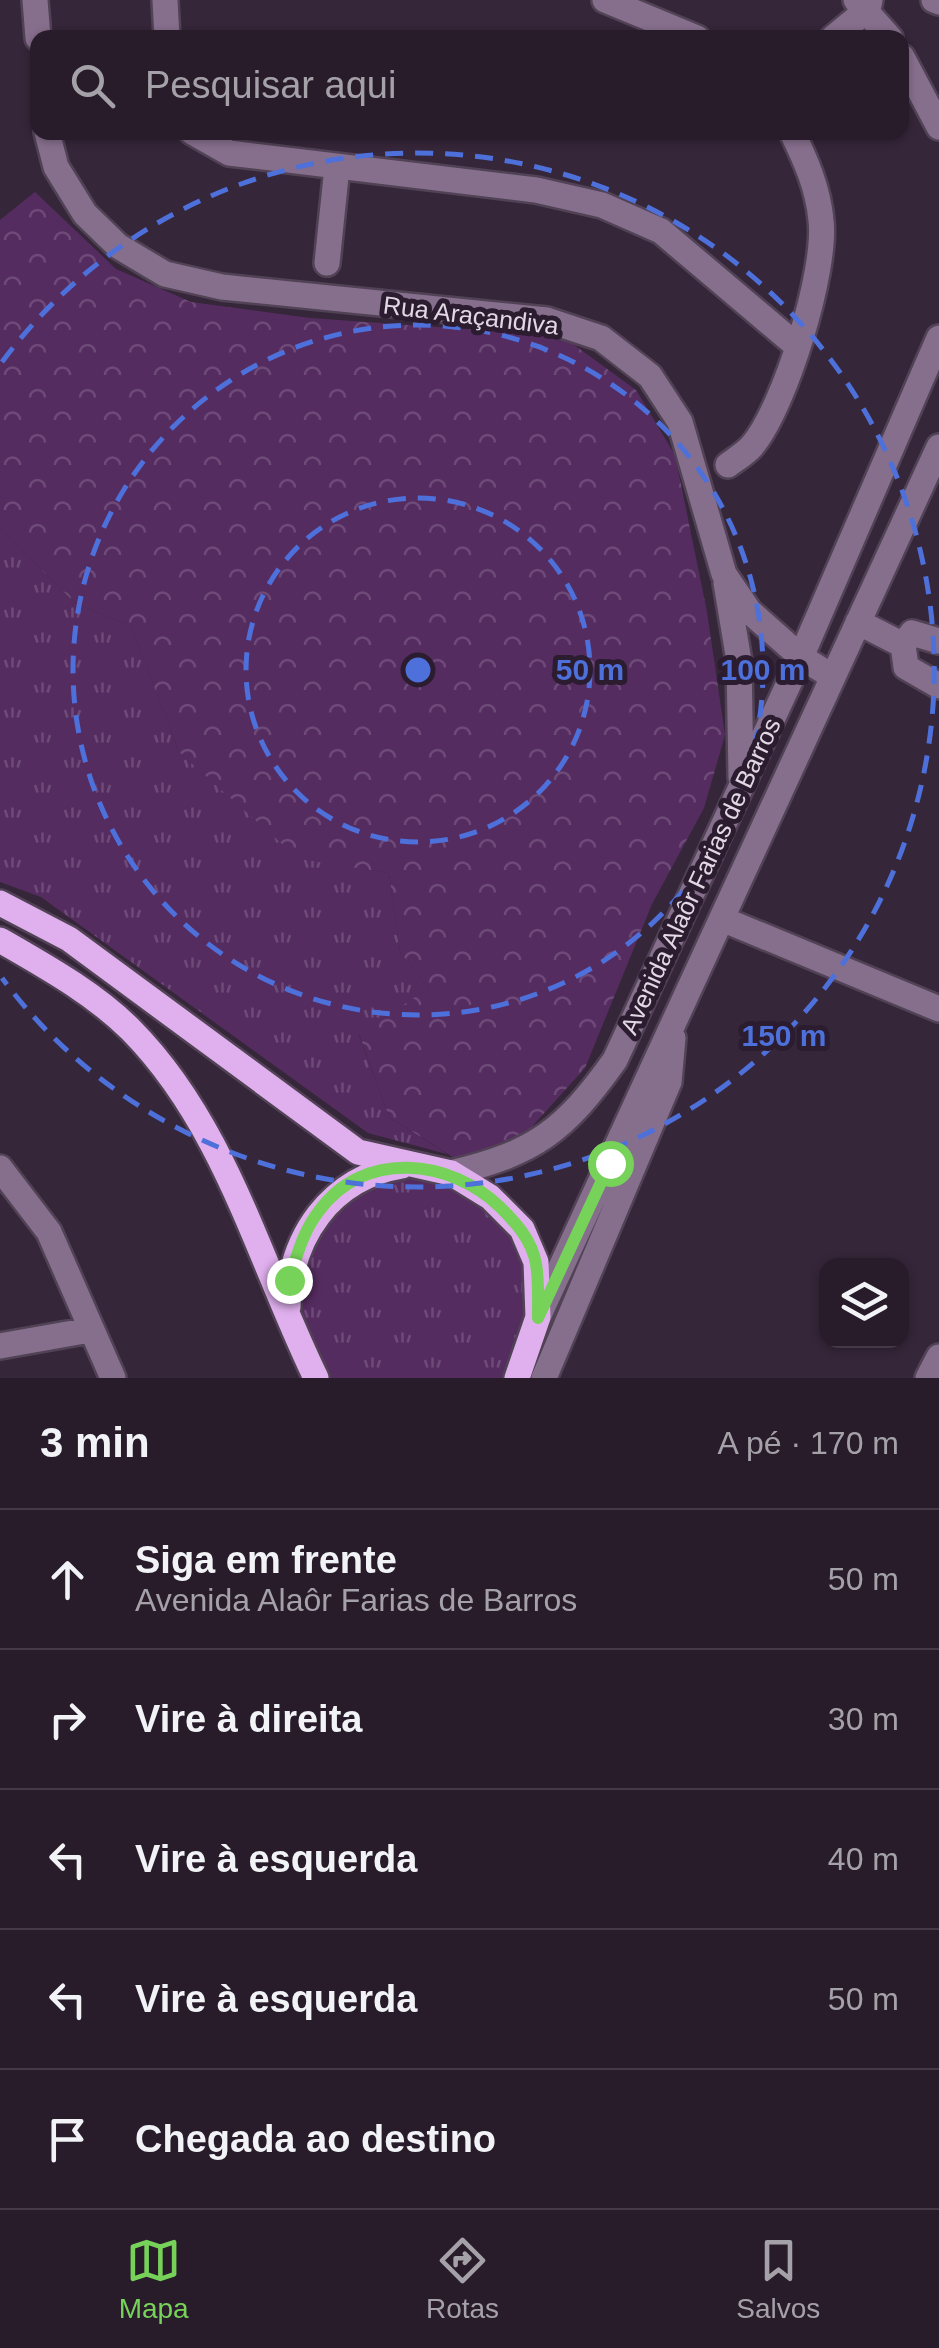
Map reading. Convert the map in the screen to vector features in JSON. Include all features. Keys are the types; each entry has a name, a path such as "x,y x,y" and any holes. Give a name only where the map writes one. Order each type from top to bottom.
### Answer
{"main road":[{"path":"0,903 69,939 358,1152 406,1166 451,1173 490,1197 522,1229 536,1262 538,1318 516,1378"},
{"path":"0,940 66,978 130,1028 180,1086 228,1174 313,1375"},
{"path":"288,1317 289,1280 303,1237 320,1208 377,1170 406,1166"}],"street":[{"path":"36,0 38,30"},
{"path":"166,0 167,30"},
{"path":"605,0 678,30"},
{"path":"840,30 864,3 884,30"},
{"path":"909,71 934,119 939,141"},
{"name":"Rua Araçandiva","path":"49,140 56,167 85,214 118,246 165,274 222,286 547,320 601,338 650,376 680,422 724,574 749,611 802,658 833,677"},
{"path":"206,140 229,153 536,190 602,205 661,232 797,346"},
{"path":"728,465 752,447 760,434 797,346 820,271 822,222 810,168 796,140"},
{"path":"327,262 338,166"},
{"name":"Avenida Alaôr Farias de Barros","path":"451,1173 532,1147 578,1112 615,1060 935,368 939,338"},
{"name":"Avenida Alaôr Farias de Barros","path":"538,1318 939,447"},
{"path":"724,574 739,661 740,790"},
{"path":"837,576 872,593"},
{"path":"858,622 904,644"},
{"path":"939,641 919,632 904,644 906,667 939,686"},
{"path":"722,919 939,1009"},
{"path":"544,1378 669,1082 674,1062 672,1028"},
{"path":"0,1168 49,1232 113,1378"},
{"path":"0,1346 90,1330"},
{"path":"928,1378 939,1357"}],"green space":[{"path":"35,192 116,269 191,302 310,318 562,336 636,390 675,455 707,612 725,735 704,808 652,904 585,1068 528,1131 470,1168 389,1117 359,1034 429,988 400,952 389,873 299,859 179,752 131,626 75,603 0,529 0,220"},
{"path":"0,529 75,603 131,626 179,752 299,858 389,873 400,952 429,988 359,1035 389,1117 447,1154 368,1133 41,897 0,882"},
{"path":"393,1178 435,1180 460,1190 495,1218 520,1255 528,1298 523,1327 502,1378 331,1378 303,1315 300,1283 304,1262 312,1243 338,1211"}],"route":[{"path":"289,1280 303,1237 320,1208 377,1170 406,1166 451,1173 490,1197 522,1229 536,1262 538,1318 610,1163"}]}
